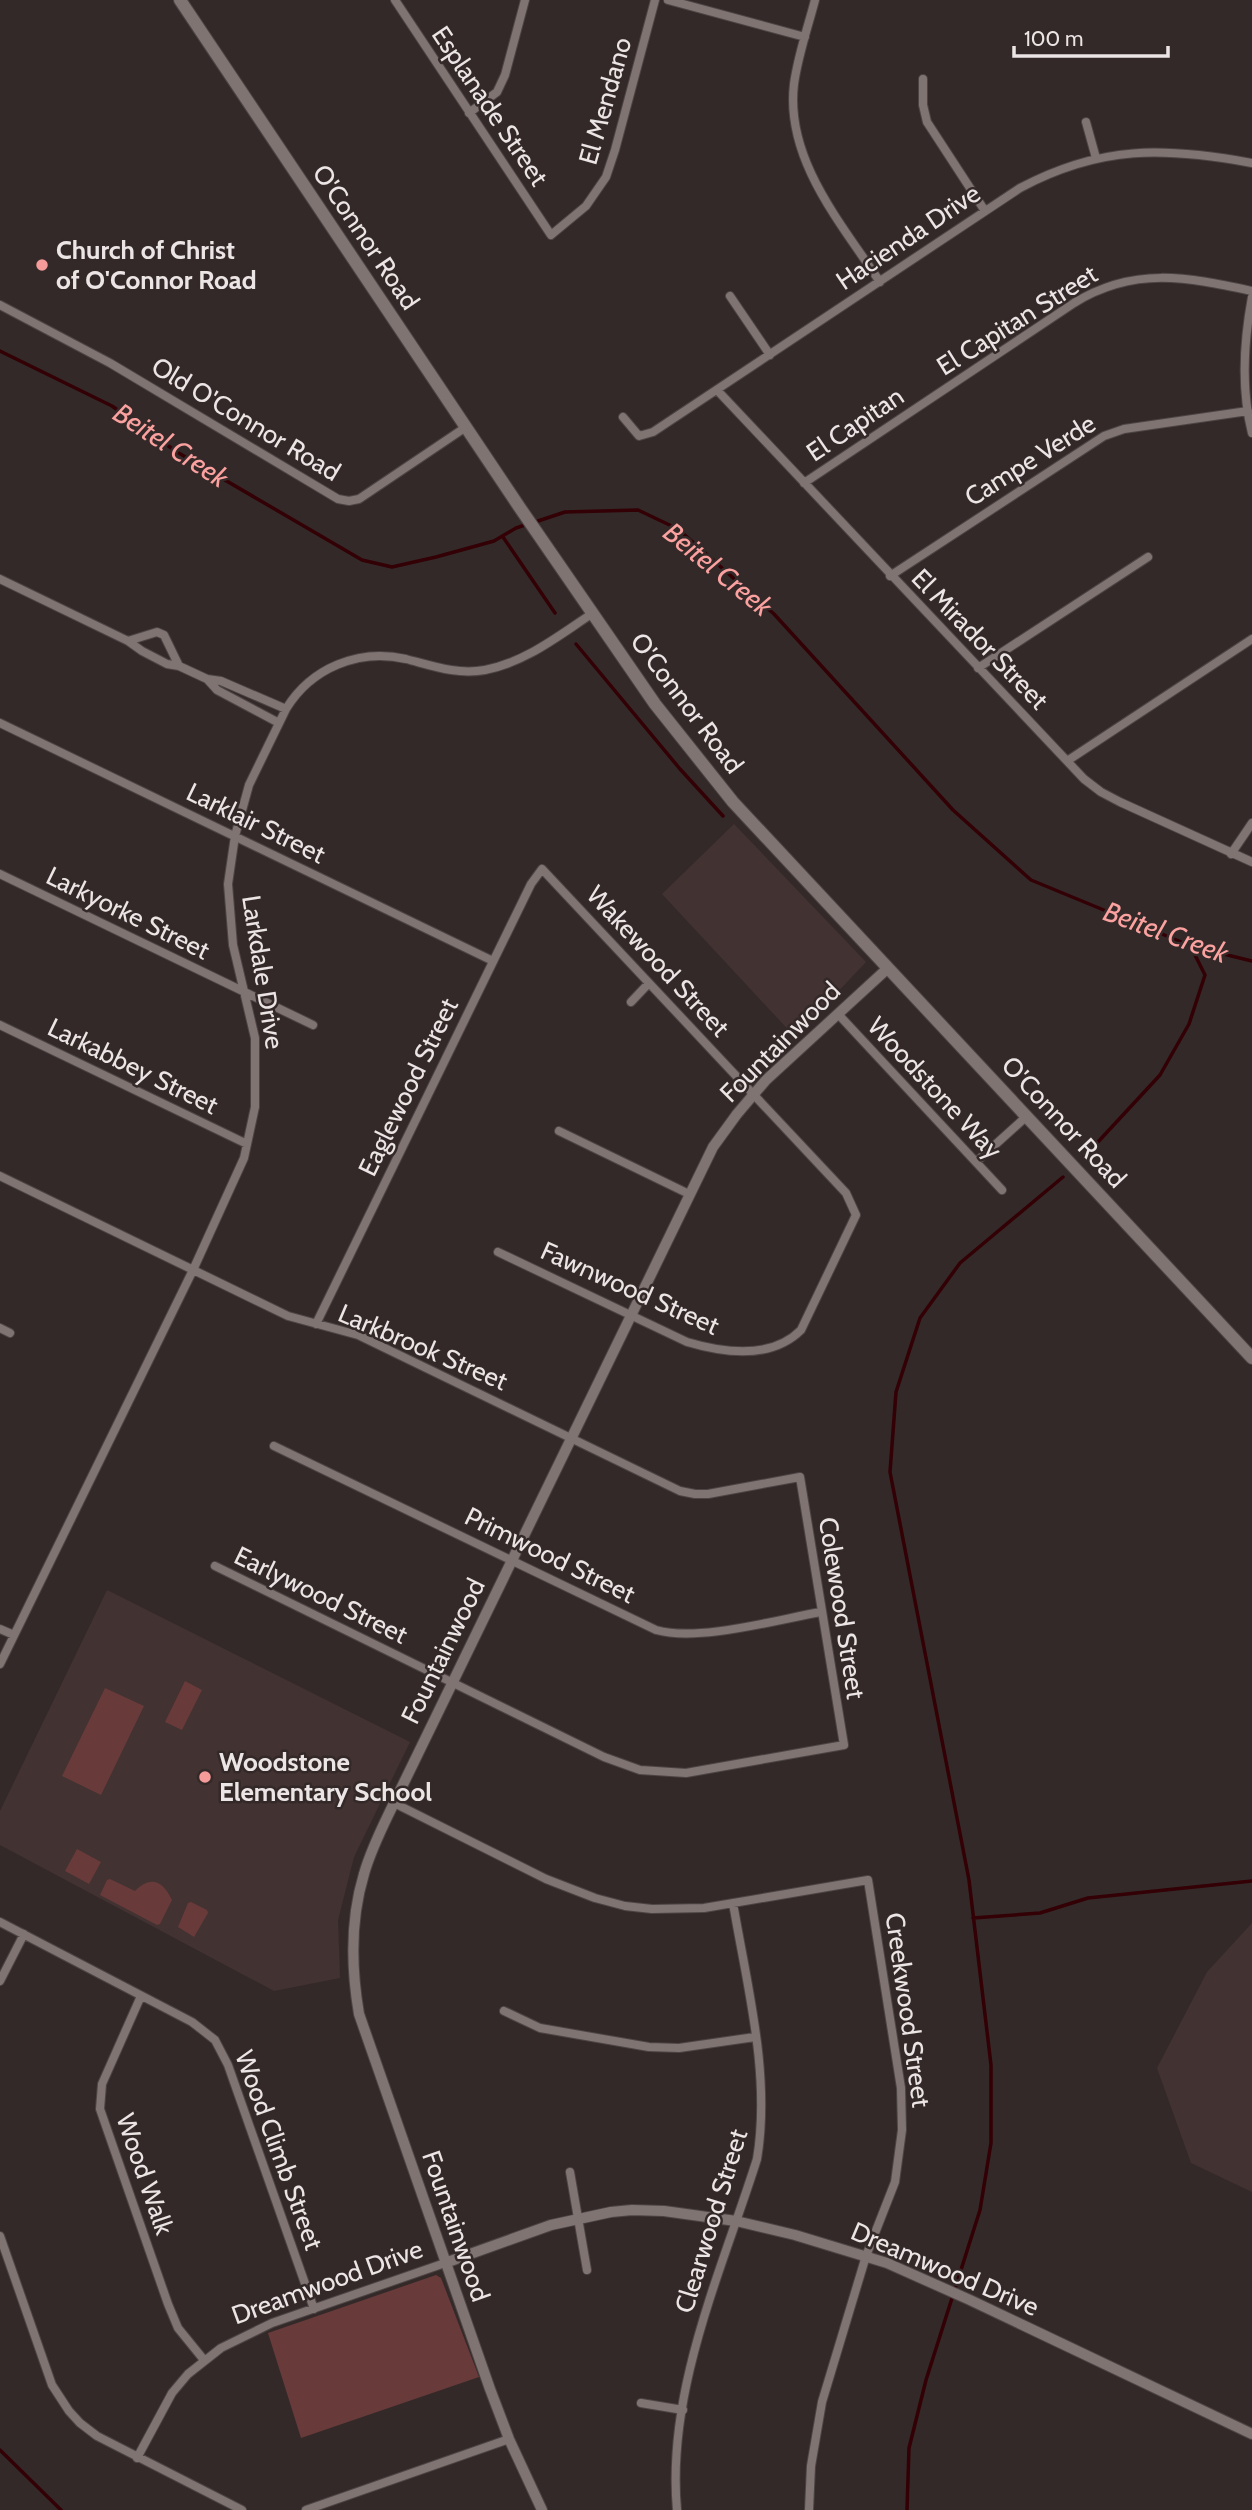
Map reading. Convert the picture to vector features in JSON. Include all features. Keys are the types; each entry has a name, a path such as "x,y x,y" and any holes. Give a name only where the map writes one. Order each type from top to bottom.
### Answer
{"main road":[{"name":"O'Connor Road","path":"180,0 520,509 655,704 711,776 1252,1358"}],"street":[{"name":"Esplanade Street","path":"395,0 551,236"},
{"path":"470,113 497,92 505,75 525,0"},
{"name":"El Mendano","path":"551,236 586,206 606,177 655,0"},
{"path":"667,0 805,37"},
{"path":"815,0 794,86 800,145 815,182 880,282"},
{"path":"923,79 923,106 927,122 985,211"},
{"path":"1086,122 1096,158"},
{"name":"Hacienda Drive","path":"623,417 634,433 645,436 985,211 1062,167 1096,158 1152,151 1201,154 1252,163"},
{"name":"El Capitan Street","path":"929,400 1074,303 1116,283 1162,276 1252,290"},
{"path":"730,296 770,355"},
{"path":"1252,297 1246,351 1248,411 1252,433"},
{"name":"Old O'Connor Road","path":"0,305 110,363 338,499 359,499 466,427"},
{"name":"El Mirador Street","path":"717,390 1084,779 1101,792 1252,862"},
{"name":"El Capitan","path":"804,483 929,400"},
{"name":"Campe Verde","path":"890,576 1104,436 1125,429 1248,411"},
{"path":"978,668 1148,557"},
{"path":"0,579 128,641 159,660 207,679 221,681 286,709"},
{"name":"Larkdale Drive","path":"0,1664 193,1270 238,1174 247,1144 255,1107 257,1064 255,1038 229,915 228,884 235,836 249,785 286,709 309,681 348,660 370,657 403,659 438,669 482,671 510,664 528,655 593,613"},
{"path":"128,641 157,632 164,635 179,666"},
{"path":"1067,761 1252,639"},
{"path":"207,679 217,690 279,723"},
{"name":"Larklair Street","path":"0,723 493,961"},
{"path":"1231,854 1252,823"},
{"name":"Eaglewood Street","path":"316,1324 531,884 542,869"},
{"name":"Wakewood Street","path":"542,869 846,1193 854,1206 856,1215 801,1330 788,1341"},
{"name":"Larkyorke Street","path":"0,874 313,1025"},
{"name":"Fountainwood","path":"542,2510 509,2439 359,2014 353,1980 352,1944 357,1902 372,1852 394,1803 713,1147 754,1094 888,968"},
{"path":"631,1002 649,983"},
{"name":"Woodstone Way","path":"838,1014 1002,1190"},
{"name":"Larkabbey Street","path":"0,1025 247,1144"},
{"path":"976,1163 1027,1116"},
{"path":"559,1131 689,1194"},
{"name":"Larkbrook Street","path":"0,1176 288,1316 358,1335 667,1485 695,1494 800,1477"},
{"name":"Fawnwood Street","path":"498,1252 687,1342 720,1350 752,1351 788,1341"},
{"path":"0,1328 10,1333"},
{"name":"Primwood Street","path":"274,1446 512,1559 617,1613 671,1634 696,1634 821,1612"},
{"name":"Colewood Street","path":"800,1477 844,1745"},
{"name":"Earlywood Street","path":"215,1566 604,1757 640,1770 686,1773 844,1745"},
{"path":"0,1629 14,1636"},
{"path":"394,1803 546,1879 595,1898 625,1906 671,1910 733,1903"},
{"name":"Creekwood Street","path":"733,1903 868,1880 901,2088 902,2130 895,2182 866,2256 821,2402 811,2466 809,2510"},
{"name":"Clearwood Street","path":"677,2510 676,2460 697,2339 757,2159 762,2131 762,2080 733,1903"},
{"name":"Wood Climb Street","path":"0,1922 207,2033 223,2051 314,2309"},
{"path":"0,1981 24,1934"},
{"name":"Wood Walk","path":"141,1996 102,2084 100,2109 167,2304 178,2328 204,2360"},
{"path":"504,2011 540,2028 649,2047 679,2048 755,2037"},
{"path":"570,2172 587,2270"},
{"name":"Dreamwood Drive","path":"137,2458 172,2393 204,2360 249,2332 551,2225 632,2210 686,2213 736,2221 866,2256 970,2300 1252,2434"},
{"path":"0,2236 52,2385 80,2423 97,2436 137,2458 242,2510"},
{"path":"642,2403 683,2410"},
{"path":"306,2510 509,2439"}],"shaded area":[{"path":"734,824 866,962 795,1037 662,894"},
{"name":"Woodstone Elementary School","path":"107,1590 410,1742 354,1857 338,1920 340,1978 274,1991 0,1845 0,1811"},
{"path":"185,1681 202,1690 182,1730 165,1722"},
{"path":"105,1688 144,1706 101,1795 62,1776"},
{"path":"77,1849 101,1862 89,1884 65,1871"},
{"path":"110,1879 135,1891 151,1882 165,1888 172,1900 160,1924 157,1925 100,1895"},
{"path":"191,1902 208,1913 194,1937 178,1927 188,1903"},
{"path":"1252,1923 1252,2192 1191,2163 1157,2068 1207,1972"},
{"path":"436,2275 441,2278 479,2377 301,2438 268,2333"}],"waterway":[{"name":"Beitel Creek","path":"0,351 112,406 177,452 362,560 392,567 494,541 528,524"},
{"name":"Beitel Creek","path":"535,522 565,512 638,510 678,529 774,614 953,810 1031,880 1191,946 1252,961"},
{"path":"503,537 555,613"},
{"path":"576,644 680,769 723,816"},
{"path":"1084,1157 1160,1075 1189,1024 1205,975 1191,947"},
{"path":"907,2510 909,2448 926,2380 980,2210 991,2143 991,2065 969,1880 890,1472 896,1392 920,1318 960,1263 1063,1177"},
{"path":"973,1918 1040,1913 1088,1898 1252,1881"},
{"path":"0,2450 61,2510"}],"place":[{"name":"Church of Christ of O'Connor Road","path":"42,265"},
{"name":"Woodstone Elementary School","path":"205,1777"}]}
